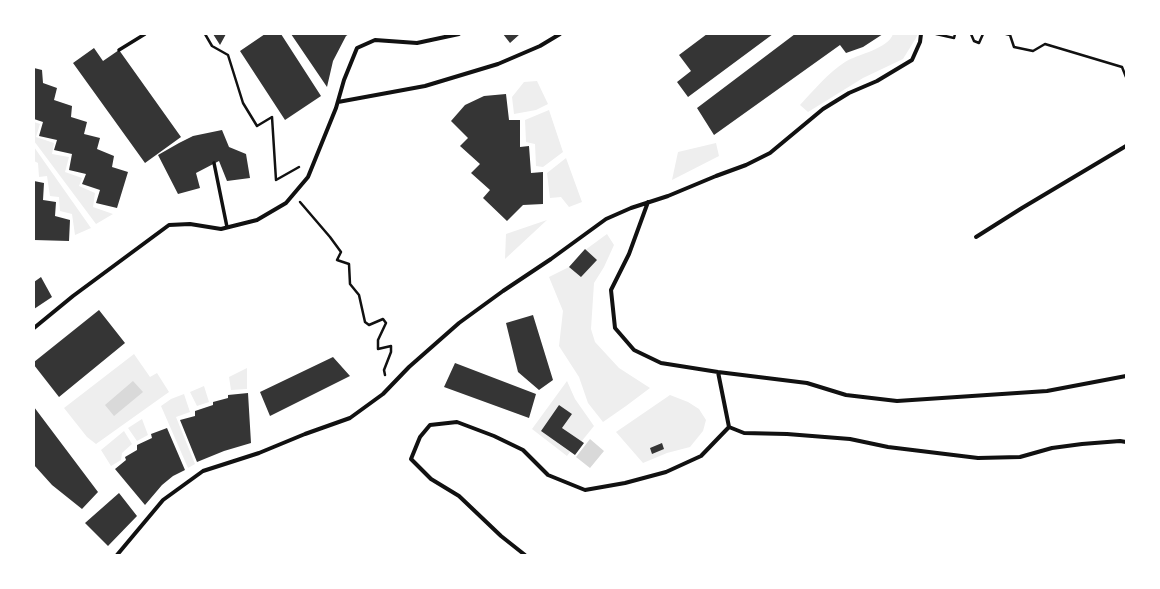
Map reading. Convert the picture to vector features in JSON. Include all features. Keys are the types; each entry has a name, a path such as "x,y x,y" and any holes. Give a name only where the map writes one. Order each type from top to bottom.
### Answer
{"street":[{"path":"119,50 145,34"},
{"path":"34,328 73,296 169,225 190,224 221,229 257,220 286,203 308,177 338,102 344,80 357,48 375,40 417,43 459,34"},
{"path":"338,102 424,86 498,64 540,46 560,34"},
{"path":"117,555 163,500 203,471 259,453 305,434 350,418 383,394 409,367 458,324 496,296 552,259 606,219 631,208 668,196 746,165 770,153 823,109 849,93 877,81 912,60 920,42 921,34"},
{"path":"976,237 1126,146"},
{"path":"214,163 228,227"},
{"path":"648,202 629,254 611,290 615,328 634,350 662,363 718,372 807,383 846,396 897,401 1047,391 1126,376"},
{"path":"718,372 729,427"},
{"path":"525,555 501,536 459,496 431,479 411,459 420,437 430,425 457,422 494,436 523,450 548,475 585,490 625,483 666,472 701,456 729,427"},
{"path":"729,427 744,433 787,434 850,439 888,446 978,458 1020,457 1052,448 1082,444 1120,441 1126,442"}],"path":[{"path":"205,34 212,46 228,55 243,103 257,126 272,117 276,180 304,164 312,168"},
{"path":"936,34 954,38 954,34"},
{"path":"971,34 974,42 979,43 983,34"},
{"path":"1006,34 1010,35 1014,47 1033,51 1045,44 1122,67 1126,77"},
{"path":"293,194 341,252 337,260 349,264 350,284 358,295 365,322 368,325 383,319 386,323 378,340 378,349 391,346 391,352 384,370 386,376 391,371"}],"shaded area":[{"path":"893,34 918,34 903,59 863,78 808,112 800,105 821,82 839,66 885,44"},
{"path":"537,81 548,104 536,110 514,114 512,97 524,82"},
{"path":"549,110 563,152 543,167 536,166 535,144 526,142 525,120"},
{"path":"34,122 40,124 36,137 54,143 52,154 69,157 65,172 82,178 79,186 95,193 93,207 113,214 96,224 34,141"},
{"path":"716,143 719,156 672,180 678,152"},
{"path":"34,147 91,228 75,235 72,214 60,211 59,197 50,196 47,176 39,177 38,163 34,161"},
{"path":"566,158 582,202 569,207 561,197 550,198 547,173"},
{"path":"547,220 505,259 506,234"},
{"path":"607,234 614,245 604,267 594,283 591,329 595,342 619,368 650,388 603,422 588,403 579,377 559,346 563,311 549,277 569,267 581,253"},
{"path":"134,354 150,377 157,373 169,392 96,444 87,437 64,408"},
{"path":"247,368 247,389 231,390 229,377"},
{"path":"133,381 143,392 114,416 105,405"},
{"path":"567,381 575,399 594,426 581,442 562,428 572,414 559,405 541,431 570,452 567,456 532,429"},
{"path":"204,386 209,402 197,406 190,392"},
{"path":"184,394 190,412 176,417 195,464 188,468 161,406 171,399"},
{"path":"670,395 688,402 699,409 706,420 703,431 690,447 667,453 643,463 616,432"},
{"path":"142,419 148,435 137,441 128,428"},
{"path":"124,431 132,444 122,453 121,460 111,466 101,450"},
{"path":"590,439 604,451 590,468 576,457"}],"building":[{"path":"213,34 226,34 220,45"},
{"path":"265,34 281,34 321,96 285,120 240,51"},
{"path":"291,34 349,34 346,36 333,61 327,87"},
{"path":"503,34 520,34 510,43"},
{"path":"707,34 773,34 688,97 677,82 691,71 679,55"},
{"path":"795,34 883,34 863,47 846,53 840,45 714,135 697,108"},
{"path":"94,48 103,61 119,50 181,137 145,163 73,63"},
{"path":"34,68 42,70 43,83 57,88 54,100 72,106 71,117 87,122 84,134 100,138 97,149 114,156 112,167 128,172 117,208 96,203 100,190 82,184 86,174 69,170 72,154 54,150 57,140 39,136 43,122 34,119"},
{"path":"506,94 509,120 520,120 520,147 529,146 531,173 543,172 543,204 523,205 507,221 483,198 490,190 471,173 480,164 460,146 468,138 451,121 465,105 484,96"},
{"path":"222,130 229,147 246,154 250,178 227,181 219,161 196,173 200,188 178,194 158,155 193,136"},
{"path":"34,181 44,183 43,200 56,202 55,216 70,220 69,241 34,240"},
{"path":"585,249 597,260 581,277 569,267"},
{"path":"41,277 52,297 34,309 34,282"},
{"path":"99,310 125,343 59,397 34,365 34,362"},
{"path":"533,315 553,380 539,390 518,372 506,323"},
{"path":"333,357 350,376 270,416 260,392"},
{"path":"455,363 536,394 529,418 444,387"},
{"path":"248,393 251,443 224,451 197,462 180,420 195,416 195,411 213,405 213,402 228,398 228,395"},
{"path":"559,405 572,414 562,428 584,443 575,455 541,431"},
{"path":"34,407 98,492 82,509 52,485 34,465"},
{"path":"167,428 185,470 173,476 162,485 145,505 115,469 126,460 125,457 137,450 137,445 152,438 151,434"},
{"path":"662,443 664,449 652,454 650,448"},
{"path":"119,493 137,516 108,546 85,523"}]}
